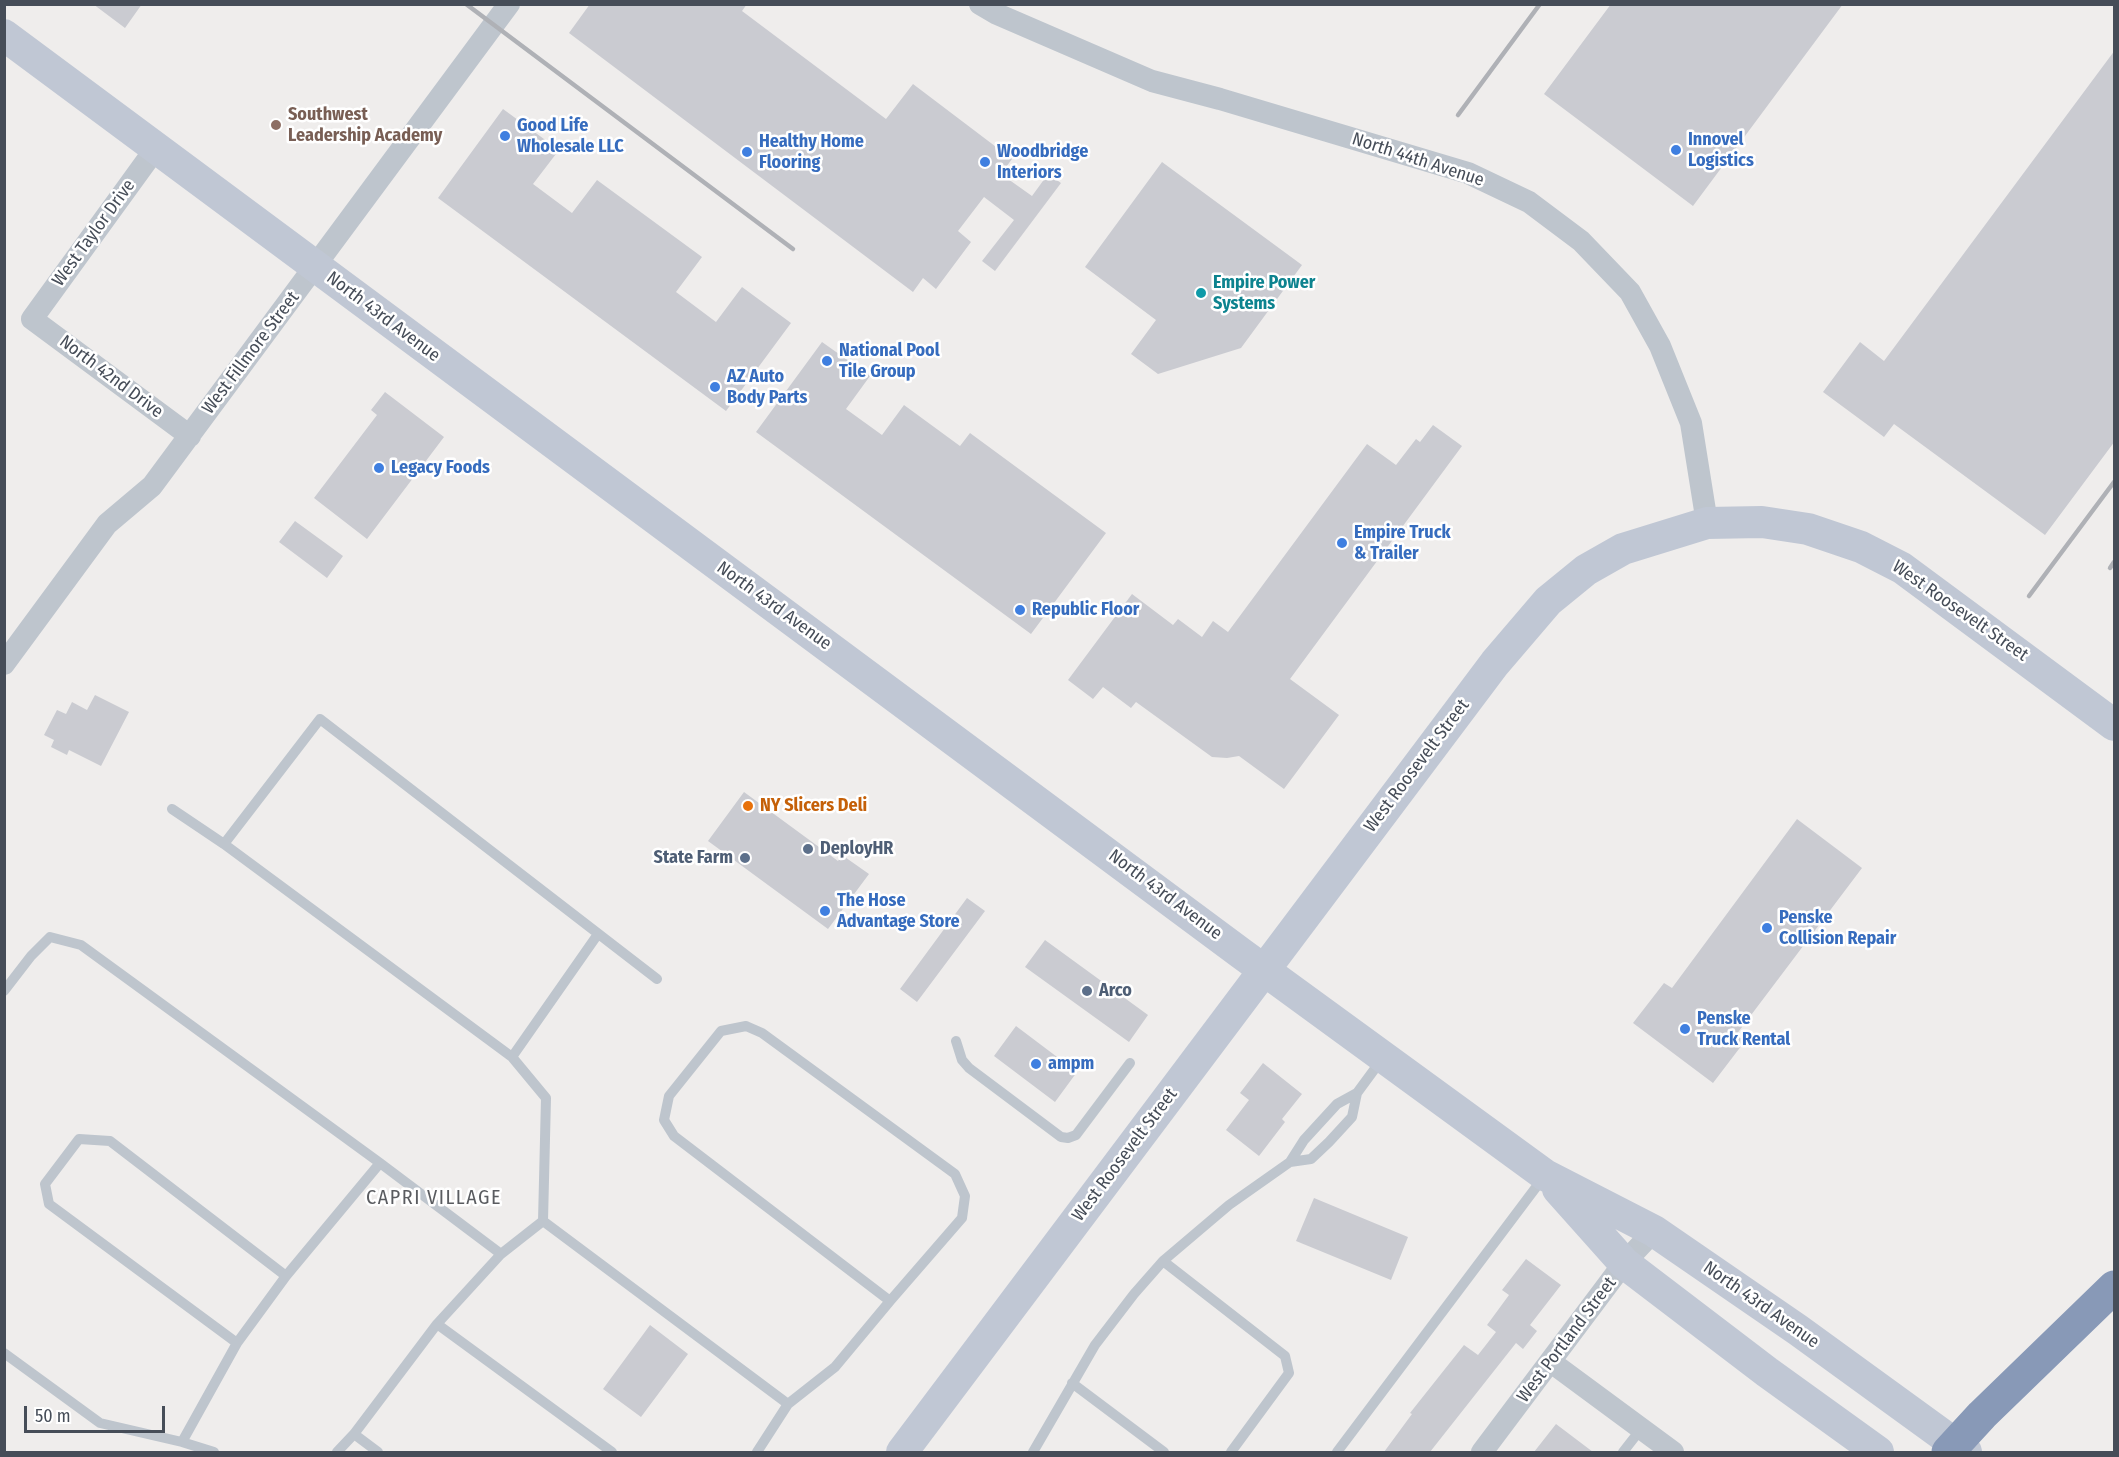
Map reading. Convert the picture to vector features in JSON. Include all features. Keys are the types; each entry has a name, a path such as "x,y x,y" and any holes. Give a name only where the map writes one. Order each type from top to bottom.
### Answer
{"highway":[{"path":"1956,1450 1982,1415 2115,1287"}],"main road":[{"name":"North 43rd Avenue","path":"4,35 1264,970 1545,1175 1654,1231 1798,1330 1956,1450"},
{"name":"West Roosevelt Street","path":"902,1452 1495,663 1548,601 1586,570 1623,549 1707,523 1762,522 1808,529 1872,552 1902,568 2115,724"},
{"name":"North 43rd Avenue","path":"1545,1175 1624,1263 1767,1372 1878,1452"}],"street":[{"name":"West Fillmore Street","path":"4,664 107,524 152,486 509,4"},
{"name":"North 44th Avenue","path":"980,4 1026,27 1152,81 1468,173 1529,202 1581,241 1630,292 1660,346 1691,423 1707,523"},
{"name":"West Taylor Drive","path":"32,319 156,148"},
{"name":"North 42nd Drive","path":"32,319 190,436"},
{"name":"West Portland Street","path":"1482,1452 1624,1263 1654,1231"},
{"path":"1551,1362 1672,1452"}],"lane":[{"path":"224,844 320,720 657,979"},
{"path":"172,809 224,844 512,1057 546,1098 543,1221"},
{"path":"512,1057 598,934"},
{"path":"4,992 31,956 50,937 81,945 501,1254"},
{"path":"757,1452 788,1404 835,1367 890,1300 963,1218 965,1196 955,1174 762,1033 746,1026 721,1031 669,1096 664,1120 674,1136 890,1300"},
{"path":"956,1041 962,1060 969,1068 1061,1137 1068,1138 1076,1135 1131,1063"},
{"path":"1290,1162 1311,1159 1352,1117 1357,1093 1383,1057"},
{"path":"1033,1452 1095,1345 1163,1261 1229,1205 1290,1162 1304,1140 1337,1104 1357,1093"},
{"path":"237,1343 49,1204 45,1184 79,1139 110,1141 286,1276"},
{"path":"182,1442 237,1343 286,1276 380,1163"},
{"path":"1337,1452 1545,1175"},
{"path":"337,1452 354,1434 437,1324 501,1254 543,1221"},
{"path":"543,1221 788,1404"},
{"path":"1163,1261 1285,1356 1289,1373 1231,1452"},
{"path":"437,1324 612,1452"},
{"path":"4,1353 100,1423 182,1442 214,1452"},
{"path":"1072,1383 1164,1452"},
{"path":"1623,1452 1641,1429"},
{"path":"354,1434 378,1452"}],"building":[{"path":"93,4 142,4 125,28"},
{"path":"590,4 747,4 742,11 886,119 913,84 1012,159 1001,174 1032,196 1048,174 1061,183 995,271 982,261 1014,220 984,197 958,231 971,242 936,289 923,278 913,292 569,33"},
{"name":"Innovel Logistics","path":"1611,4 1843,4 1693,206 1544,94"},
{"path":"2115,50 2115,441 2045,535 1894,424 1884,437 1823,392 1860,342 1884,361"},
{"path":"503,109 559,150 533,184 572,213 597,180 702,257 676,292 716,322 742,287 791,323 726,411 438,198"},
{"name":"Empire Power Systems","path":"1162,162 1302,265 1241,348 1158,374 1131,354 1156,320 1085,267"},
{"path":"822,342 870,376 846,409 882,435 904,405 960,446 970,433 1106,533 1031,634 756,432"},
{"name":"Legacy Foods","path":"385,392 444,437 367,539 314,498 377,415 371,410"},
{"name":"Empire Truck & Trailer","path":"1433,425 1462,446 1290,679 1339,715 1284,789 1239,756 1212,757 1136,702 1131,708 1103,687 1093,699 1068,680 1132,594 1173,625 1178,619 1202,637 1213,621 1228,632 1367,444 1396,465 1416,439 1420,442"},
{"path":"295,521 343,556 327,578 279,542"},
{"path":"95,695 129,712 101,766 69,750 67,755 51,747 54,740 44,735 57,710 66,714 72,702 87,710"},
{"path":"744,792 838,861 842,855 869,874 828,929 708,841"},
{"name":"Penske Collision Repair","path":"1797,819 1862,868 1736,1035 1745,1041 1713,1083 1633,1023 1664,983 1672,988"},
{"path":"967,898 985,911 917,1002 900,989"},
{"name":"Arco","path":"1045,940 1148,1015 1129,1042 1025,967"},
{"name":"ampm","path":"1016,1026 1077,1072 1055,1102 994,1056"},
{"path":"1263,1063 1302,1094 1282,1119 1285,1122 1259,1156 1226,1130 1249,1100 1240,1093"},
{"path":"1314,1198 1408,1237 1391,1280 1296,1241"},
{"path":"1526,1259 1561,1285 1530,1325 1537,1331 1523,1349 1516,1343 1430,1452 1384,1452 1412,1414 1410,1413 1464,1345 1478,1355 1496,1332 1487,1325 1509,1295 1502,1290"},
{"path":"650,1325 688,1354 641,1417 603,1389"},
{"path":"1556,1424 1593,1452 1534,1452"}],"railway":[{"path":"466,4 793,249"},
{"path":"1458,115 1540,4"},
{"path":"2029,596 2114,482"},
{"path":"2110,568 2114,562"}],"place":[{"name":"Southwest Leadership Academy","path":"276,125"},
{"name":"Good Life Wholesale LLC","path":"505,136"},
{"name":"Innovel Logistics","path":"1676,150"},
{"name":"Healthy Home Flooring","path":"747,152"},
{"name":"Woodbridge Interiors","path":"985,162"},
{"name":"Empire Power Systems","path":"1201,293"},
{"name":"National Pool Tile Group","path":"827,361"},
{"name":"AZ Auto Body Parts","path":"715,387"},
{"name":"Legacy Foods","path":"379,468"},
{"name":"Empire Truck & Trailer","path":"1342,543"},
{"name":"Republic Floor","path":"1020,610"},
{"name":"NY Slicers Deli","path":"748,806"},
{"name":"DeployHR","path":"808,849"},
{"name":"State Farm","path":"745,858"},
{"name":"The Hose Advantage Store","path":"825,911"},
{"name":"Penske Collision Repair","path":"1767,928"},
{"name":"Arco","path":"1087,991"},
{"name":"Penske Truck Rental","path":"1685,1029"},
{"name":"ampm","path":"1036,1064"}],"district":[{"name":"CAPRI VILLAGE","path":"434,1198"}]}
